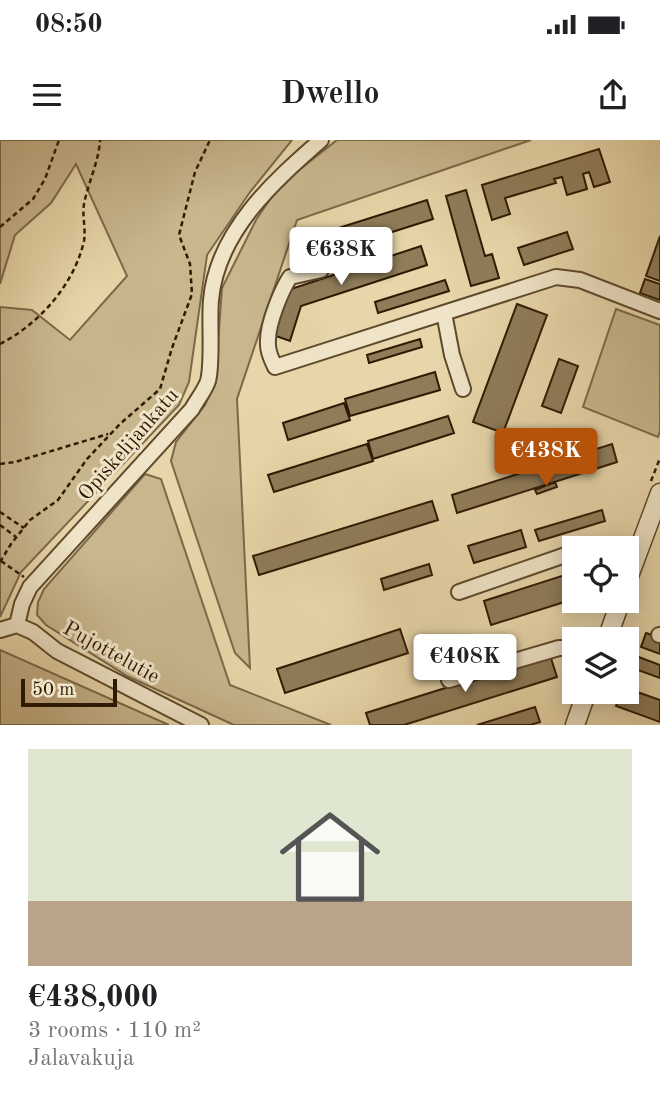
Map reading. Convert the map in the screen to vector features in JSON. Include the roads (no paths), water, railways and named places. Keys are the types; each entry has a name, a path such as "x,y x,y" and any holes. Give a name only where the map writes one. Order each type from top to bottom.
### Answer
{"street":[{"name":"Opiskelijankatu","path":"17,625 22,604 33,584 192,409 208,380 211,299 218,264 244,219 270,185 321,140"},
{"path":"321,270 290,277 283,288 268,338 269,353 275,367 556,277 580,280 660,310"},
{"path":"444,313 452,355 463,389"},
{"path":"639,538 660,493"},
{"path":"459,592 562,556"},
{"path":"0,630 17,625"},
{"name":"Pujottelutie","path":"17,625 33,632 57,650 201,725"},
{"path":"449,680 562,648"},
{"path":"575,725 582,704"}]}
